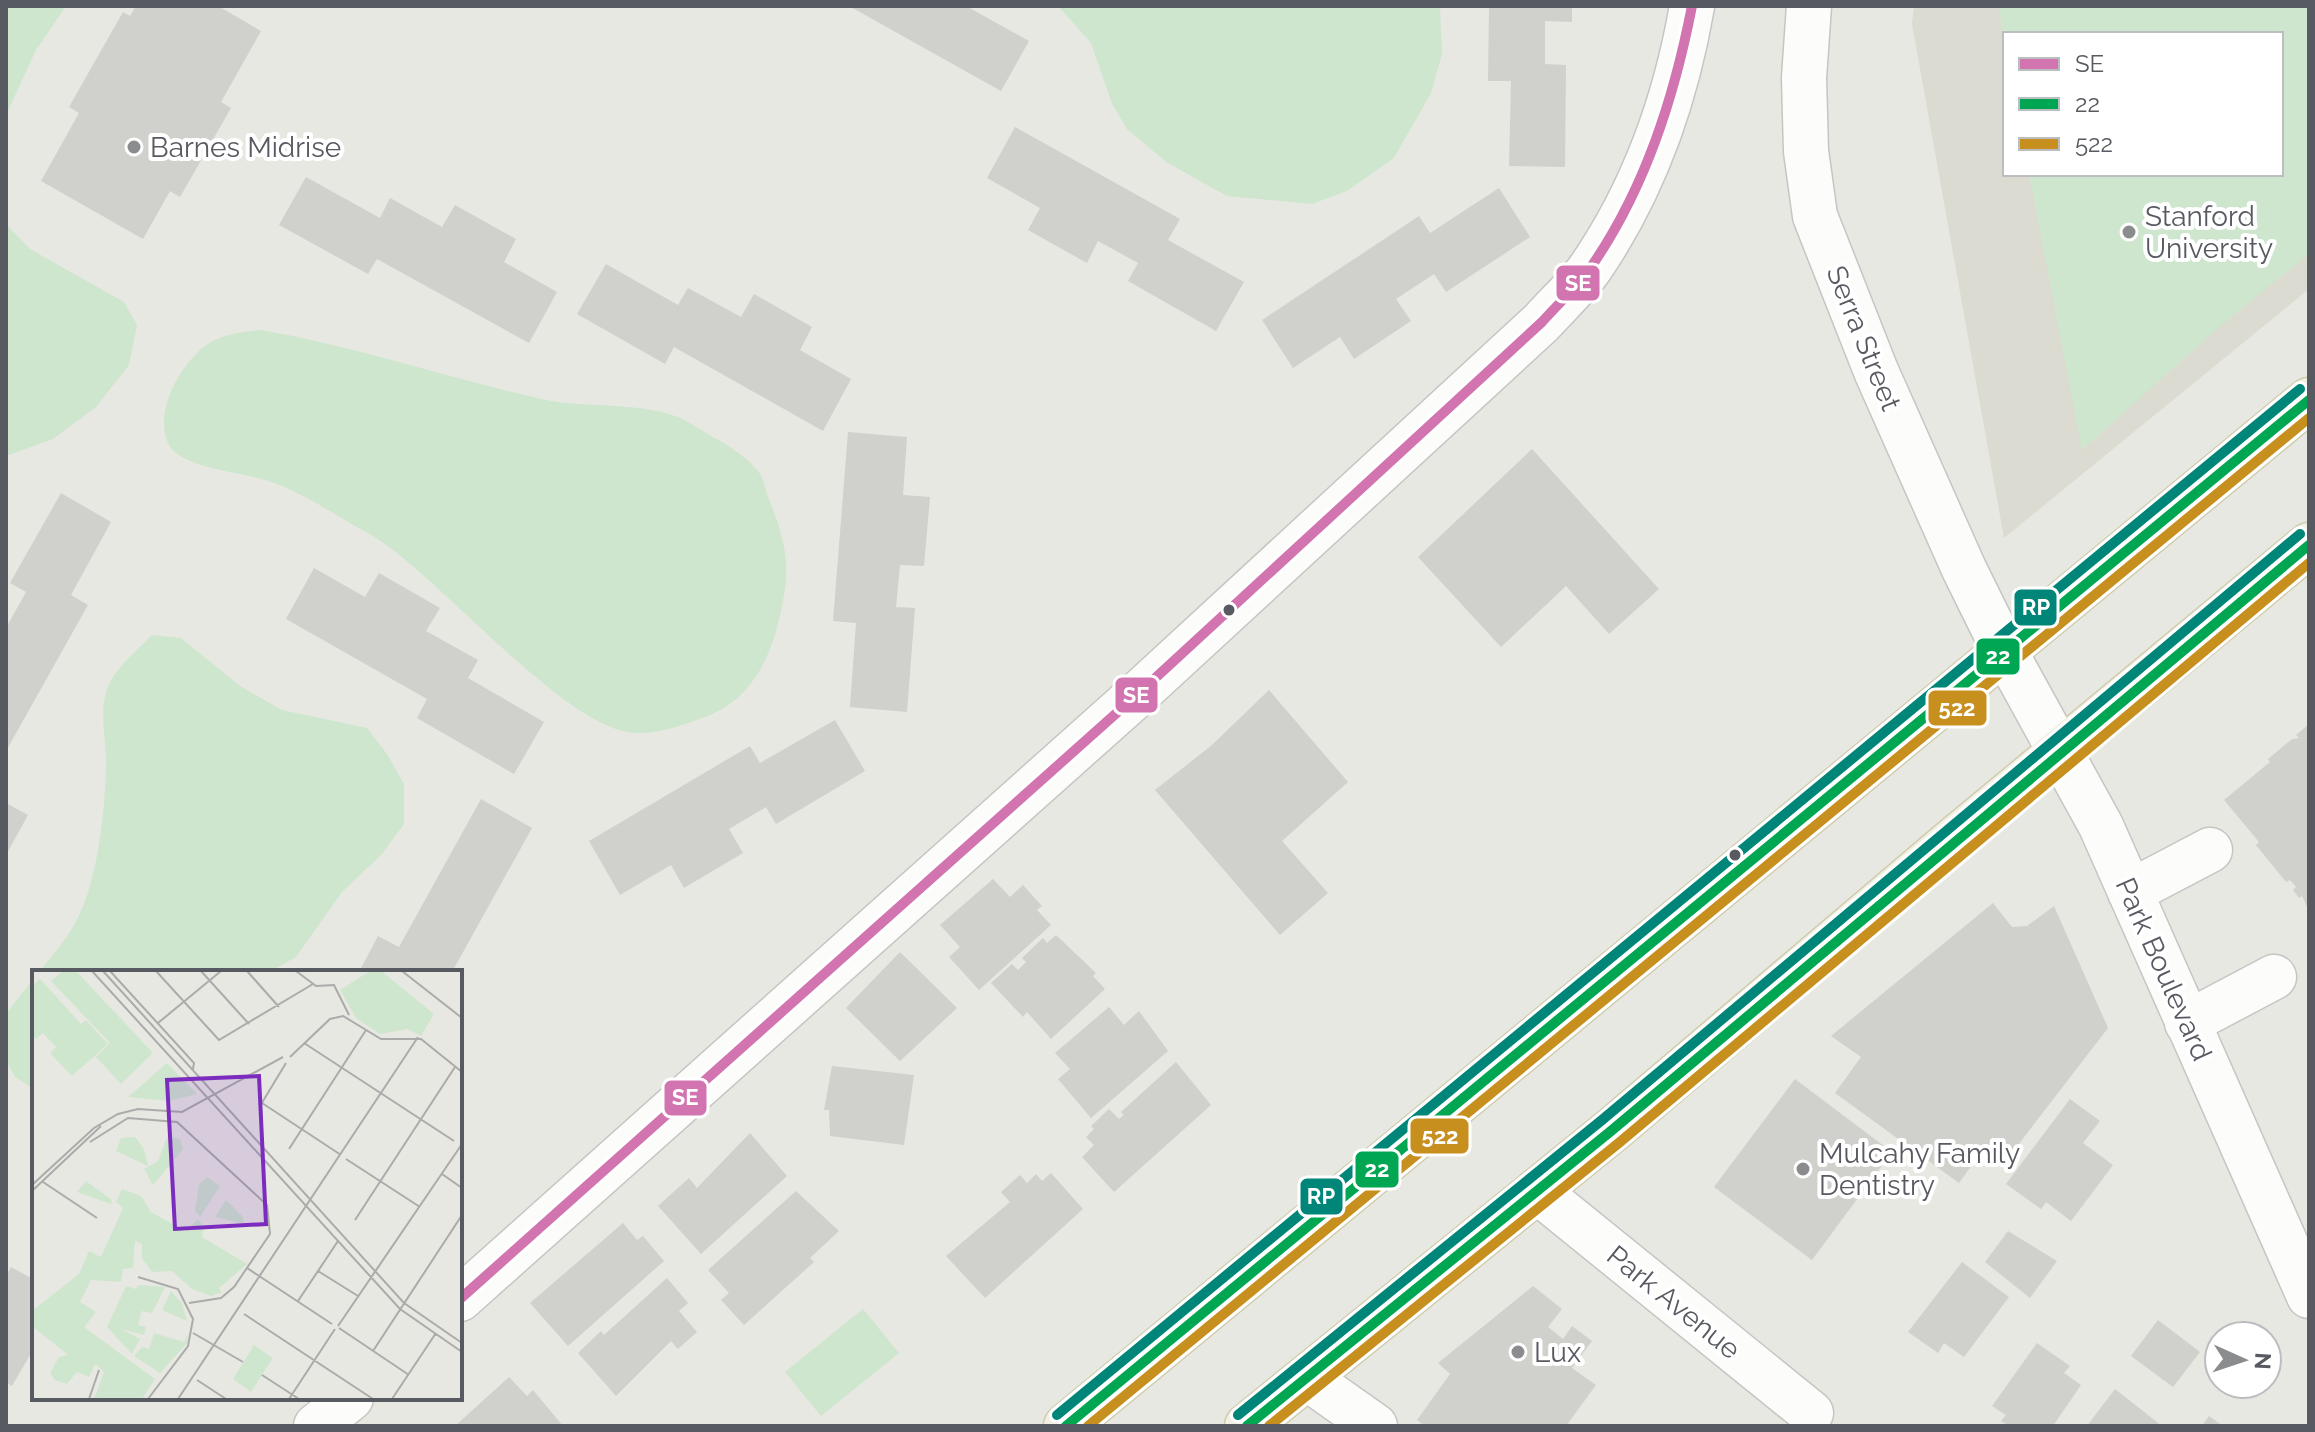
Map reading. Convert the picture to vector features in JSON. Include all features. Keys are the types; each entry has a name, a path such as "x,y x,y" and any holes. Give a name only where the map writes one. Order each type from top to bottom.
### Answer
{"main road":[{"path":"1066,1426 2309,400"},
{"path":"1247,1426 1537,1191 2309,545"}],"street":[{"path":"462,1297 1150,682 1542,322 1590,269 1627,206 1662,129 1685,49 1692,6"},
{"name":"Serra Street","path":"1809,6 1804,78 1806,151 1815,216 1876,371 2004,650"},
{"name":"Park Boulevard","path":"2004,650 2101,826 2309,1296"},
{"path":"2130,892 2210,850"},
{"path":"2187,1023 2274,977"},
{"name":"Park Avenue","path":"1537,1191 1811,1413"},
{"path":"1307,1378 1375,1426"},
{"path":"316,1426 348,1400"}],"shaded area":[{"name":"Stanford University","path":"1914,6 2309,6 2309,289 2004,538 1912,24"}],"green space":[{"path":"6,6 66,6 36,50 6,115"},
{"path":"1058,6 1440,6 1442,54 1431,93 1394,158 1347,191 1312,204 1227,196 1166,162 1127,129 1112,104 1091,43"},
{"path":"1999,6 2309,6 2309,254 2220,326 2082,450 2029,176 2283,176 2283,32 2003,32 2003,35"},
{"path":"6,224 30,249 124,302 137,325 129,365 96,407 53,439 6,456"},
{"path":"260,330 542,399 662,412 687,421 737,452 754,466 763,479 780,531 786,568 776,633 751,683 723,708 671,728 635,733 605,725 537,678 428,579 366,532 278,484 198,464 176,453 169,445 164,417 173,386 182,372 202,348 213,341"},
{"path":"152,635 181,638 240,686 282,710 367,728 387,754 404,784 404,824 382,854 342,892 296,957 273,970 41,970 74,925 91,883 102,823 105,783 103,711 109,684"},
{"path":"32,981 32,1088 15,1077 6,1061 6,1014"},
{"path":"863,1309 899,1353 821,1416 785,1372"}],"building":[{"name":"Barnes Midrise","path":"136,6 218,6 261,31 221,102 231,108 180,197 170,191 143,239 41,181 79,113 69,107 123,12 130,16"},
{"path":"849,6 966,6 1029,41 1001,91"},
{"path":"1489,6 1572,6 1572,22 1545,21 1545,64 1566,65 1565,167 1509,166 1511,81 1488,81"},
{"path":"1015,127 1180,219 1168,240 1244,282 1216,331 1128,281 1138,263 1098,241 1087,263 1028,230 1040,208 987,178"},
{"path":"306,177 380,218 390,198 442,227 455,205 516,239 504,262 557,292 529,343 377,259 368,274 279,225"},
{"path":"1499,188 1530,237 1446,292 1434,274 1396,299 1411,321 1354,359 1340,337 1293,368 1262,320 1419,216 1430,233"},
{"path":"606,264 678,305 688,288 741,317 754,294 812,327 800,350 851,379 823,431 674,347 665,364 577,314"},
{"path":"848,432 907,437 903,495 930,497 924,566 900,565 896,607 915,608 907,712 850,707 856,623 833,621"},
{"path":"1532,449 1659,589 1609,634 1566,586 1501,647 1418,557"},
{"path":"61,493 111,522 71,595 88,605 6,751 6,628 26,592 10,583"},
{"path":"314,568 365,597 379,573 440,608 426,631 478,660 468,678 544,722 514,774 417,718 427,699 286,619"},
{"path":"1269,690 1348,782 1282,841 1328,893 1280,935 1155,790 1212,745"},
{"path":"835,720 865,771 776,824 766,807 729,829 743,853 684,888 671,865 620,895 589,841 750,746 760,763"},
{"path":"2309,724 2309,911 2302,896 2299,898 2293,890 2296,887 2290,880 2286,882 2256,845 2259,842 2224,800 2270,762 2268,759 2292,739 2299,738 2296,735"},
{"path":"481,799 532,828 453,970 360,970 378,936 399,947"},
{"path":"6,803 28,815 6,855"},
{"path":"993,879 1010,897 1023,885 1042,906 1037,910 1051,925 979,990 949,957 960,947 940,925"},
{"path":"1993,903 2012,927 2027,926 2054,906 2108,1028 2005,1162 1985,1147 1959,1183 1835,1093 1861,1057 1831,1036"},
{"path":"1056,935 1096,973 1093,976 1105,989 1051,1039 1027,1012 1023,1017 991,983 1012,964 1018,970 1026,962 1022,958 1043,938 1047,943"},
{"path":"900,952 957,1008 900,1061 846,1008"},
{"path":"1109,1007 1124,1025 1139,1011 1168,1051 1091,1118 1058,1079 1070,1069 1055,1053"},
{"path":"1176,1062 1211,1105 1114,1192 1082,1157 1094,1145 1086,1137 1094,1129 1091,1126 1109,1109 1119,1119 1124,1115 1121,1112"},
{"path":"832,1066 914,1075 904,1145 830,1136 829,1110 824,1110"},
{"name":"Mulcahy Family Dentistry","path":"1795,1079 1892,1152 1812,1260 1714,1187"},
{"path":"2070,1099 2100,1121 2083,1143 2113,1165 2071,1221 2046,1202 2041,1209 2006,1184"},
{"path":"750,1133 787,1176 701,1254 658,1206 689,1178 697,1188"},
{"path":"1051,1173 1083,1209 985,1298 946,1256 1010,1202 1001,1192 1020,1175 1027,1183 1036,1174 1042,1181"},
{"path":"796,1191 839,1231 810,1258 814,1262 744,1325 721,1300 729,1293 708,1270"},
{"path":"623,1223 637,1240 643,1236 664,1261 568,1346 530,1303"},
{"path":"2008,1231 2057,1261 2030,1298 1985,1262"},
{"path":"1962,1262 2009,1297 1964,1357 1944,1343 1938,1353 1908,1332"},
{"path":"11,1267 32,1276 32,1351 12,1386 6,1382 6,1276"},
{"path":"667,1278 688,1303 679,1311 697,1332 678,1349 671,1341 616,1396 578,1353 601,1331 604,1335"},
{"name":"Lux","path":"1533,1286 1562,1309 1548,1327 1563,1339 1572,1326 1592,1341 1572,1368 1596,1385 1566,1426 1425,1426 1417,1420 1450,1374 1438,1363"},
{"path":"2158,1320 2200,1352 2173,1387 2131,1356"},
{"path":"2037,1343 2070,1366 2064,1373 2081,1385 2053,1426 2009,1426 2001,1421 2006,1415 1992,1406"},
{"path":"509,1377 527,1396 533,1390 563,1426 455,1426"},
{"path":"2115,1389 2162,1426 2087,1426"},
{"path":"2209,1416 2223,1426 2202,1426"}],"transit line":[{"name":"SE","path":"462,1297 1139,693 1542,322 1591,267 1627,206 1655,142 1676,75 1692,6"},
{"name":"RP","path":"1057,1415 2300,389"},
{"name":"22","path":"1066,1426 2309,400"},
{"name":"522","path":"1088,1426 2309,418"},
{"name":"RP","path":"1238,1415 1602,1120 2300,534"},
{"name":"22","path":"1247,1426 1611,1131 2309,545"},
{"name":"522","path":"1269,1426 1620,1142 2309,563"}],"place":[{"name":"Barnes Midrise","path":"134,147"},
{"name":"Stanford University","path":"2129,232"},
{"name":"Mulcahy Family Dentistry","path":"1803,1169"},
{"name":"Lux","path":"1518,1352"}]}
